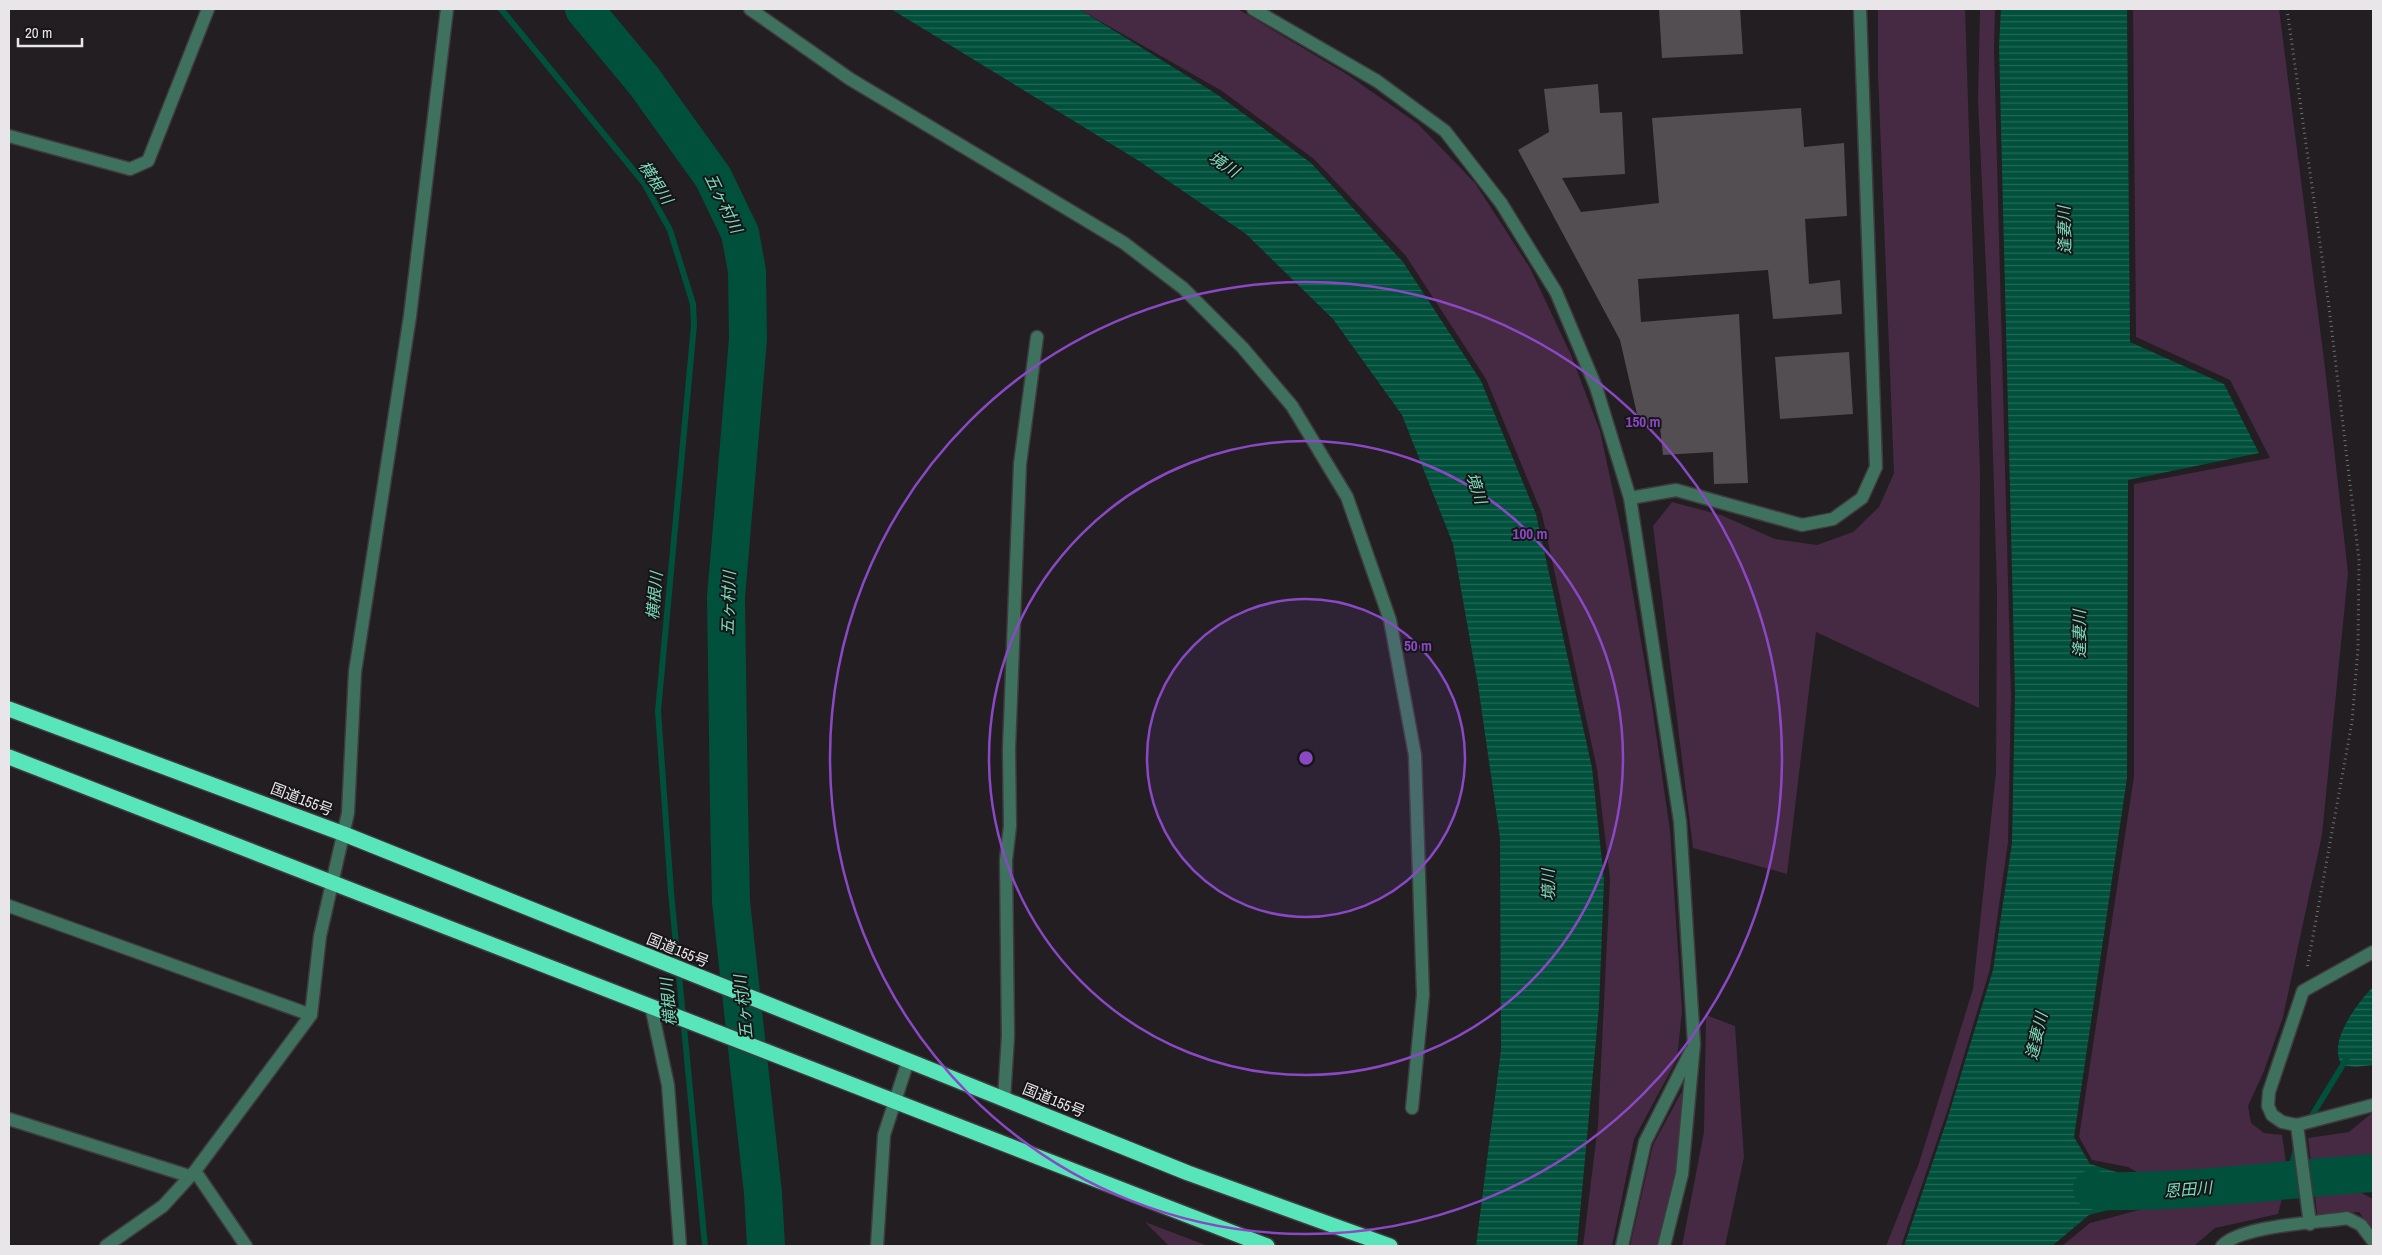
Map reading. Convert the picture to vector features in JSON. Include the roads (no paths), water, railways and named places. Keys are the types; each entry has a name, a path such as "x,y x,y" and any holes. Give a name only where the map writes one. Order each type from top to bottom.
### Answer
{"highway":[{"name":"国道155号","path":"9,709 344,834 1188,1172 1385,1244"},
{"path":"9,757 1267,1246"}],"street":[{"path":"9,136 130,169 148,161 208,9"},
{"path":"106,1246 163,1206 192,1174 311,1015 320,936 334,882 348,813 355,672 410,316 447,9"},
{"path":"750,9 850,79 1124,243 1183,288 1242,346 1292,406 1347,497 1390,620 1415,755 1423,995 1412,1108"},
{"path":"1253,9 1377,81 1445,132 1501,202 1556,292 1596,387 1630,498 1680,820 1694,1044 1682,1174 1664,1246"},
{"path":"1630,498 1676,490 1802,525 1833,519 1862,498 1876,466 1860,9"},
{"path":"1004,1099 1008,1036 1006,860 1010,826 1009,749 1020,464 1037,336"},
{"path":"9,906 311,1015"},
{"path":"2373,952 2303,991 2269,1092 2268,1106 2272,1115 2282,1122 2297,1125 2373,1104"},
{"path":"656,1008 668,1085 680,1246"},
{"path":"1622,1246 1644,1142 1694,1044"},
{"path":"877,1246 884,1136 908,1061"},
{"path":"9,1119 192,1174 246,1246"},
{"path":"2297,1125 2310,1224"},
{"path":"2222,1246 2227,1241 2247,1232 2347,1218 2361,1225 2373,1241"}],"water":[{"name":"境川","path":"891,9 1079,9 1218,95 1311,163 1403,262 1481,381 1536,514 1592,768 1604,880 1599,1007 1577,1246 1476,1246 1501,1050 1500,838 1478,685 1453,544 1402,415 1333,319 1246,234 1139,161"},
{"name":"逢妻川","path":"2001,9 2127,9 2130,342 2224,384 2259,453 2128,480 2127,778 2074,1137 2090,1164 2146,1181 2143,1201 2089,1215 2052,1246 1904,1246 1947,1120 1993,970 2012,843 2015,693 1999,46"},
{"path":"2373,987 2373,1065 2355,1067 2342,1065 2338,1056 2341,1034 2353,1012"}],"waterway":[{"name":"横根川","path":"501,9 644,183 670,230 693,304 694,325 658,711 671,892 705,1246"},
{"name":"五ヶ村川","path":"584,9 644,81 713,177 740,233 747,271 748,339 726,597 729,806 731,902 763,1193 766,1246"},
{"path":"2308,1122 2347,1058"},
{"path":"2288,1180 2296,1149"},
{"name":"恩田川","path":"2092,1189 2097,1191 2166,1190 2373,1173"}]}
